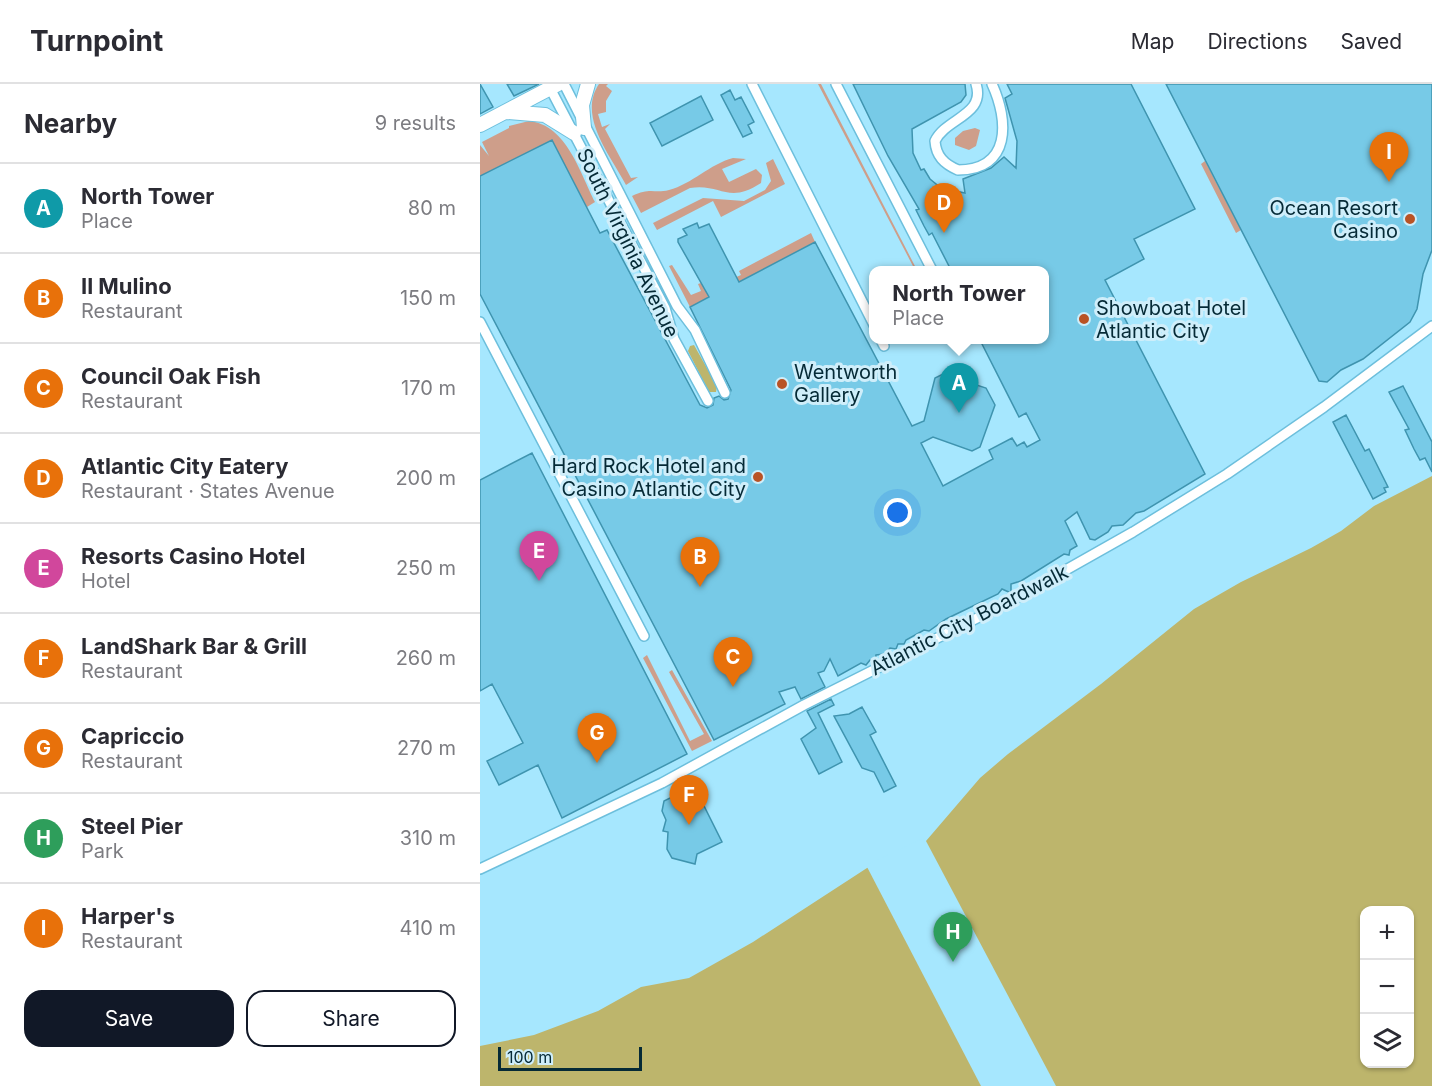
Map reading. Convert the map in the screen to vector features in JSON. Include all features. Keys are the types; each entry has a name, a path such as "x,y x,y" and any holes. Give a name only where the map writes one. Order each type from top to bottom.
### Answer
{"street":[{"path":"505,112 545,115 579,130 582,105 588,84"},
{"path":"752,84 869,317"},
{"path":"836,84 930,266"},
{"path":"976,84 977,95 973,109 944,128 935,141 937,152 943,162 958,170 985,164 994,158 1001,144 1001,115 992,84"},
{"path":"480,125 555,85"},
{"name":"South Virginia Avenue","path":"555,85 677,306 695,330 725,393"},
{"name":"South Virginia Avenue","path":"579,130 664,308 674,339 708,401"},
{"path":"480,322 644,636"},
{"name":"Atlantic City Boardwalk","path":"480,869 662,783 713,752 1009,602 1133,532 1227,474 1314,414 1432,326"}],"shaded area":[{"path":"599,84 608,84 606,86 612,91 606,101 606,112 598,114 602,127 610,124 605,129 631,178 638,177 626,185 605,149 594,122 593,96"},
{"path":"818,84 821,84 915,266"},
{"path":"529,121 542,124 563,141 578,165 595,202 587,207 552,141 480,176 480,145 489,156 482,142 509,126"},
{"path":"975,128 980,130 976,146 969,150 955,145 955,138 963,131"},
{"path":"733,158 746,159 722,169 729,182 756,169 762,175 761,183 750,189 732,193 710,188 690,188 641,213 632,196 677,187"},
{"path":"773,159 785,184 721,217 713,201 657,230 653,223 703,198 744,201 765,190 771,181 766,163"},
{"path":"1205,161 1241,230 1236,233 1201,164"},
{"path":"811,233 815,242 733,285 734,278 741,275 739,271"},
{"path":"672,265 691,295 701,291 698,284 701,283 721,291 690,307 669,266"},
{"path":"694,345 717,386 716,392 709,392 688,351 690,346"},
{"path":"1432,476 1432,1086 480,1086 480,1046 534,1035 598,1011 641,987 689,978 753,942 867,868 926,841 980,778 1194,609 1241,582 1341,531 1374,506"},
{"path":"647,655 690,741 704,734 669,672 672,670 712,741 692,751 643,658"}],"pier":[{"path":"924,838 1056,1086 981,1086 866,865"}],"building":[{"path":"480,84 493,107 480,114"},
{"path":"507,84 539,84 514,96"},
{"path":"853,84 965,84 966,95 961,102 912,129 913,153 921,170 924,169 930,179 941,188 965,193 963,179 991,168 1004,157 1016,168 1017,141 1005,98 1012,94 1007,84 1131,84 1195,209 1134,239 1144,259 1105,280 1205,474 1144,511 1136,513 1123,525 1112,526 1108,532 1095,540 1090,539 1077,512 1065,521 1077,546 1070,550 1069,555 1064,554 1021,581 1011,584 1011,593 1002,589 998,594 946,619 929,631 924,630 906,640 904,644 898,644 896,649 890,648 885,654 876,655 875,660 870,660 866,665 861,663 838,676 830,659 824,671 818,673 825,687 801,699 795,687 779,692 785,704 714,740 480,294 480,176 552,140 600,233 607,230 700,405 707,408 713,405 714,398 719,396 724,400 728,399 731,390 690,307 709,297 678,242 678,239 687,235 683,229 697,223 699,228 709,224 739,282 815,242 912,426 924,421 935,378 943,374 986,388 995,405 980,447 972,451 933,437 921,443 943,486 993,459 989,450 1012,438 1017,446 1024,442 1027,447 1040,440 1026,413 1019,417 982,344 1049,344 1049,266 949,266 932,233 929,235 924,226 916,210 919,209 888,156"},
{"path":"1166,84 1432,84 1432,250 1423,274 1417,309 1410,322 1363,359 1341,370 1327,382 1319,381"},
{"path":"730,90 735,100 741,97 754,122 748,125 752,133 743,137 721,95"},
{"path":"701,96 713,120 662,146 650,123"},
{"path":"1403,386 1432,442 1432,472 1425,458 1420,460 1414,449 1405,430 1409,429 1389,392"},
{"path":"1346,415 1365,451 1369,449 1388,487 1384,488 1386,492 1373,499 1333,422"},
{"path":"532,453 687,754 562,818 538,765 499,785 487,761 523,743 492,684 480,691 480,480"},
{"path":"831,699 834,705 818,713 842,762 819,774 801,739 816,728 807,711"},
{"path":"862,707 876,732 870,735 896,786 884,792 874,772 862,768 834,716 849,714"},
{"path":"694,793 696,797 699,796 722,842 697,854 695,864 672,858 667,849 668,832 663,831 666,820 662,811 664,801 674,796 683,798"}],"place":[{"name":"Harper's","path":"1389,182"},
{"name":"Ocean Resort Casino","path":"1410,219"},
{"name":"Atlantic City Eatery","path":"944,233"},
{"name":"Showboat Hotel Atlantic City","path":"1084,319"},
{"name":"Wentworth Gallery","path":"782,384"},
{"name":"North Tower","path":"959,413"},
{"name":"Hard Rock Hotel and Casino Atlantic City","path":"758,477"},
{"name":"Resorts Casino Hotel","path":"539,581"},
{"name":"Il Mulino","path":"700,587"},
{"name":"Council Oak Fish","path":"733,687"},
{"name":"Capriccio","path":"597,763"},
{"name":"LandShark Bar & Grill","path":"689,825"},
{"name":"Steel Pier","path":"953,962"}]}
